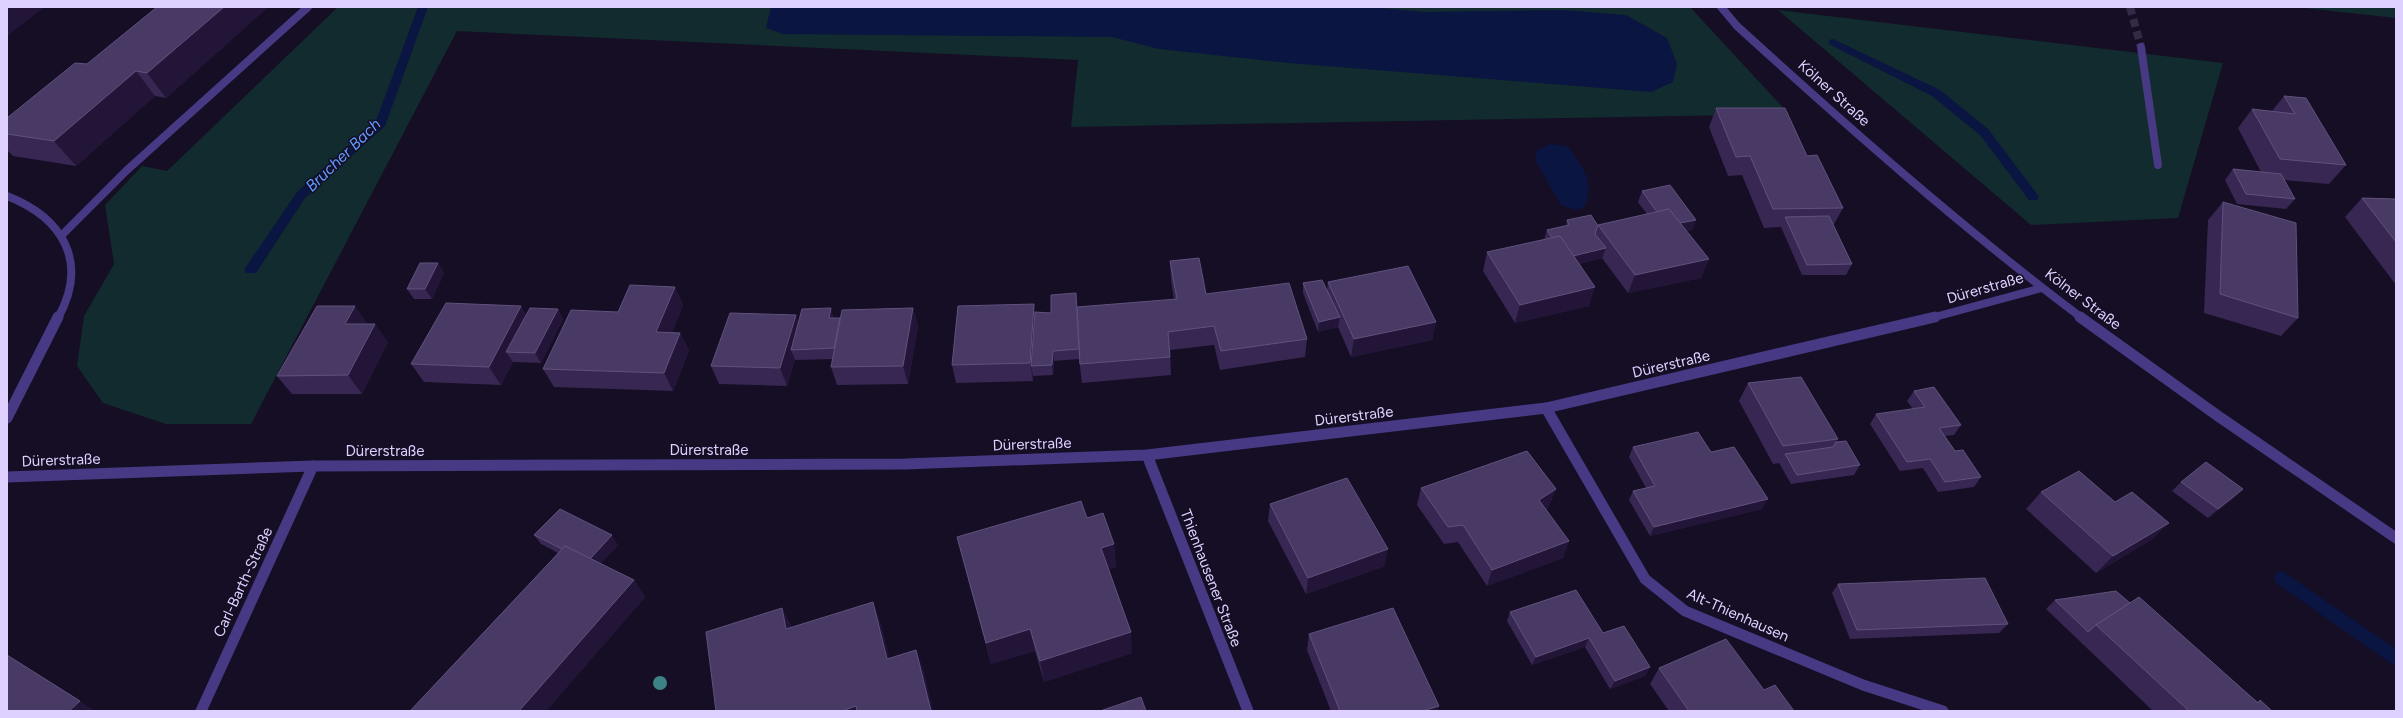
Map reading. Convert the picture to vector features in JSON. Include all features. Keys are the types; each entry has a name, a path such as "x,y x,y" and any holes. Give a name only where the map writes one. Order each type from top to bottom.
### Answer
{"street":[{"path":"62,235 126,171 308,7"},
{"name":"Kölner Straße","path":"1721,7 1737,26 1863,138 2042,288 2126,350 2396,538"},
{"path":"2141,47 2158,165"},
{"path":"7,196 19,200 45,216 62,235 72,260 67,298 7,418"},
{"name":"Dürerstraße","path":"7,477 313,466 905,464 1147,455 1546,408 1956,312 2042,288"},
{"name":"Alt-Thienhausen","path":"1546,408 1644,579 1685,611 1863,685 1943,711"},
{"name":"Thienhausener Straße","path":"1147,455 1248,711"},
{"name":"Carl-Barth-Straße","path":"201,711 313,466"}],"green space":[{"path":"338,7 1690,7 1789,114 1071,127 1078,60 457,31 251,424 166,424 103,403 77,366 84,316 114,264 105,205 142,166 167,171"},
{"path":"2295,7 2396,7 2396,18"},
{"path":"1778,10 2223,63 2178,218 2031,225"}],"shaded area":[{"path":"771,7 1371,7 1424,12 1563,10 1626,15 1667,38 1677,64 1673,82 1651,92 1289,63 1159,49 1112,37 783,34 766,28"},
{"path":"1550,144 1567,146 1583,168 1589,190 1584,208 1574,210 1561,205 1535,160 1537,150"}],"building":[{"path":"157,7 224,7 147,73 136,71 54,141 7,134 7,118 75,63 87,64"},
{"path":"2284,96 2306,98 2346,165 2280,159 2252,109 2295,114"},
{"path":"1716,108 1785,108 1807,156 1817,155 1843,208 1773,209 1750,156 1736,157"},
{"path":"2233,169 2281,174 2295,199 2246,194"},
{"path":"1670,185 1696,220 1680,223 1669,209 1657,212 1642,191"},
{"path":"2362,198 2396,199 2396,242"},
{"path":"2223,202 2296,223 2298,318 2220,294"},
{"path":"1669,209 1709,259 1635,275 1598,225"},
{"path":"1591,215 1598,226 1595,234 1606,248 1573,256 1560,236 1552,238 1547,230 1569,225 1567,220"},
{"path":"1829,216 1852,264 1807,265 1785,217"},
{"path":"1560,236 1595,287 1520,305 1487,252"},
{"path":"1199,258 1206,294 1289,283 1307,339 1221,351 1214,326 1168,332 1170,357 1080,364 1077,307 1177,299 1170,261"},
{"path":"420,263 438,263 425,289 407,289"},
{"path":"1408,266 1436,322 1354,339 1328,282"},
{"path":"1322,280 1340,317 1319,322 1303,283"},
{"path":"630,285 675,287 656,332 680,333 664,373 543,369 571,310 618,312"},
{"path":"1076,293 1079,349 1053,351 1052,365 1031,366 1035,312 1051,313 1051,295"},
{"path":"446,303 521,306 489,367 411,364"},
{"path":"1034,304 1030,363 952,365 958,306"},
{"path":"317,306 355,306 345,324 375,324 348,375 277,376"},
{"path":"530,308 558,309 535,353 506,352"},
{"path":"831,308 829,318 840,318 834,348 791,350 802,309"},
{"path":"913,308 903,366 831,367 842,310"},
{"path":"730,313 796,315 780,368 711,366"},
{"path":"1801,377 1838,439 1783,446 1748,383"},
{"path":"1934,387 1961,425 1939,428 1955,451 1963,450 1981,477 1945,482 1930,459 1907,462 1876,414 1925,407 1914,391"},
{"path":"1698,432 1711,452 1734,447 1768,499 1654,527 1633,491 1655,486 1633,447"},
{"path":"1846,441 1860,465 1797,475 1785,454 1833,447 1836,442"},
{"path":"1527,451 1556,489 1539,500 1569,541 1492,570 1463,525 1448,527 1421,488"},
{"path":"2206,462 2243,489 2218,509 2181,482"},
{"path":"2079,471 2115,502 2132,492 2169,523 2113,556 2041,492"},
{"path":"1347,478 1388,549 1308,578 1270,504"},
{"path":"1081,501 1087,518 1103,513 1114,544 1101,548 1131,632 1040,661 1030,629 986,643 957,537"},
{"path":"560,509 612,535 590,559 565,546 562,549 534,535"},
{"path":"565,546 634,580 519,711 410,711"},
{"path":"1985,578 2008,624 1857,630 1838,584"},
{"path":"1576,590 1603,633 1624,626 1650,667 1615,681 1589,638 1536,657 1510,612"},
{"path":"2116,591 2130,603 2096,625 2088,632 2055,600"},
{"path":"2139,597 2258,703 2260,700 2272,711 2189,711 2096,625"},
{"path":"873,602 887,659 916,650 931,711 857,711 856,706 842,711 716,711 706,632 782,608 786,629"},
{"path":"1393,608 1439,706 1423,711 1340,711 1309,634"},
{"path":"1726,639 1764,690 1775,685 1794,711 1689,711 1659,668"},
{"path":"7,655 80,701 69,711 7,711"},
{"path":"1141,697 1146,711 1100,711"}],"waterway":[{"name":"Brucher Bach","path":"251,270 301,195 381,123 423,7"},
{"path":"1833,42 1936,93 1984,132 2033,197"},
{"path":"2282,578 2396,659"}],"tunnel":[{"path":"2130,7 2141,47"}]}
